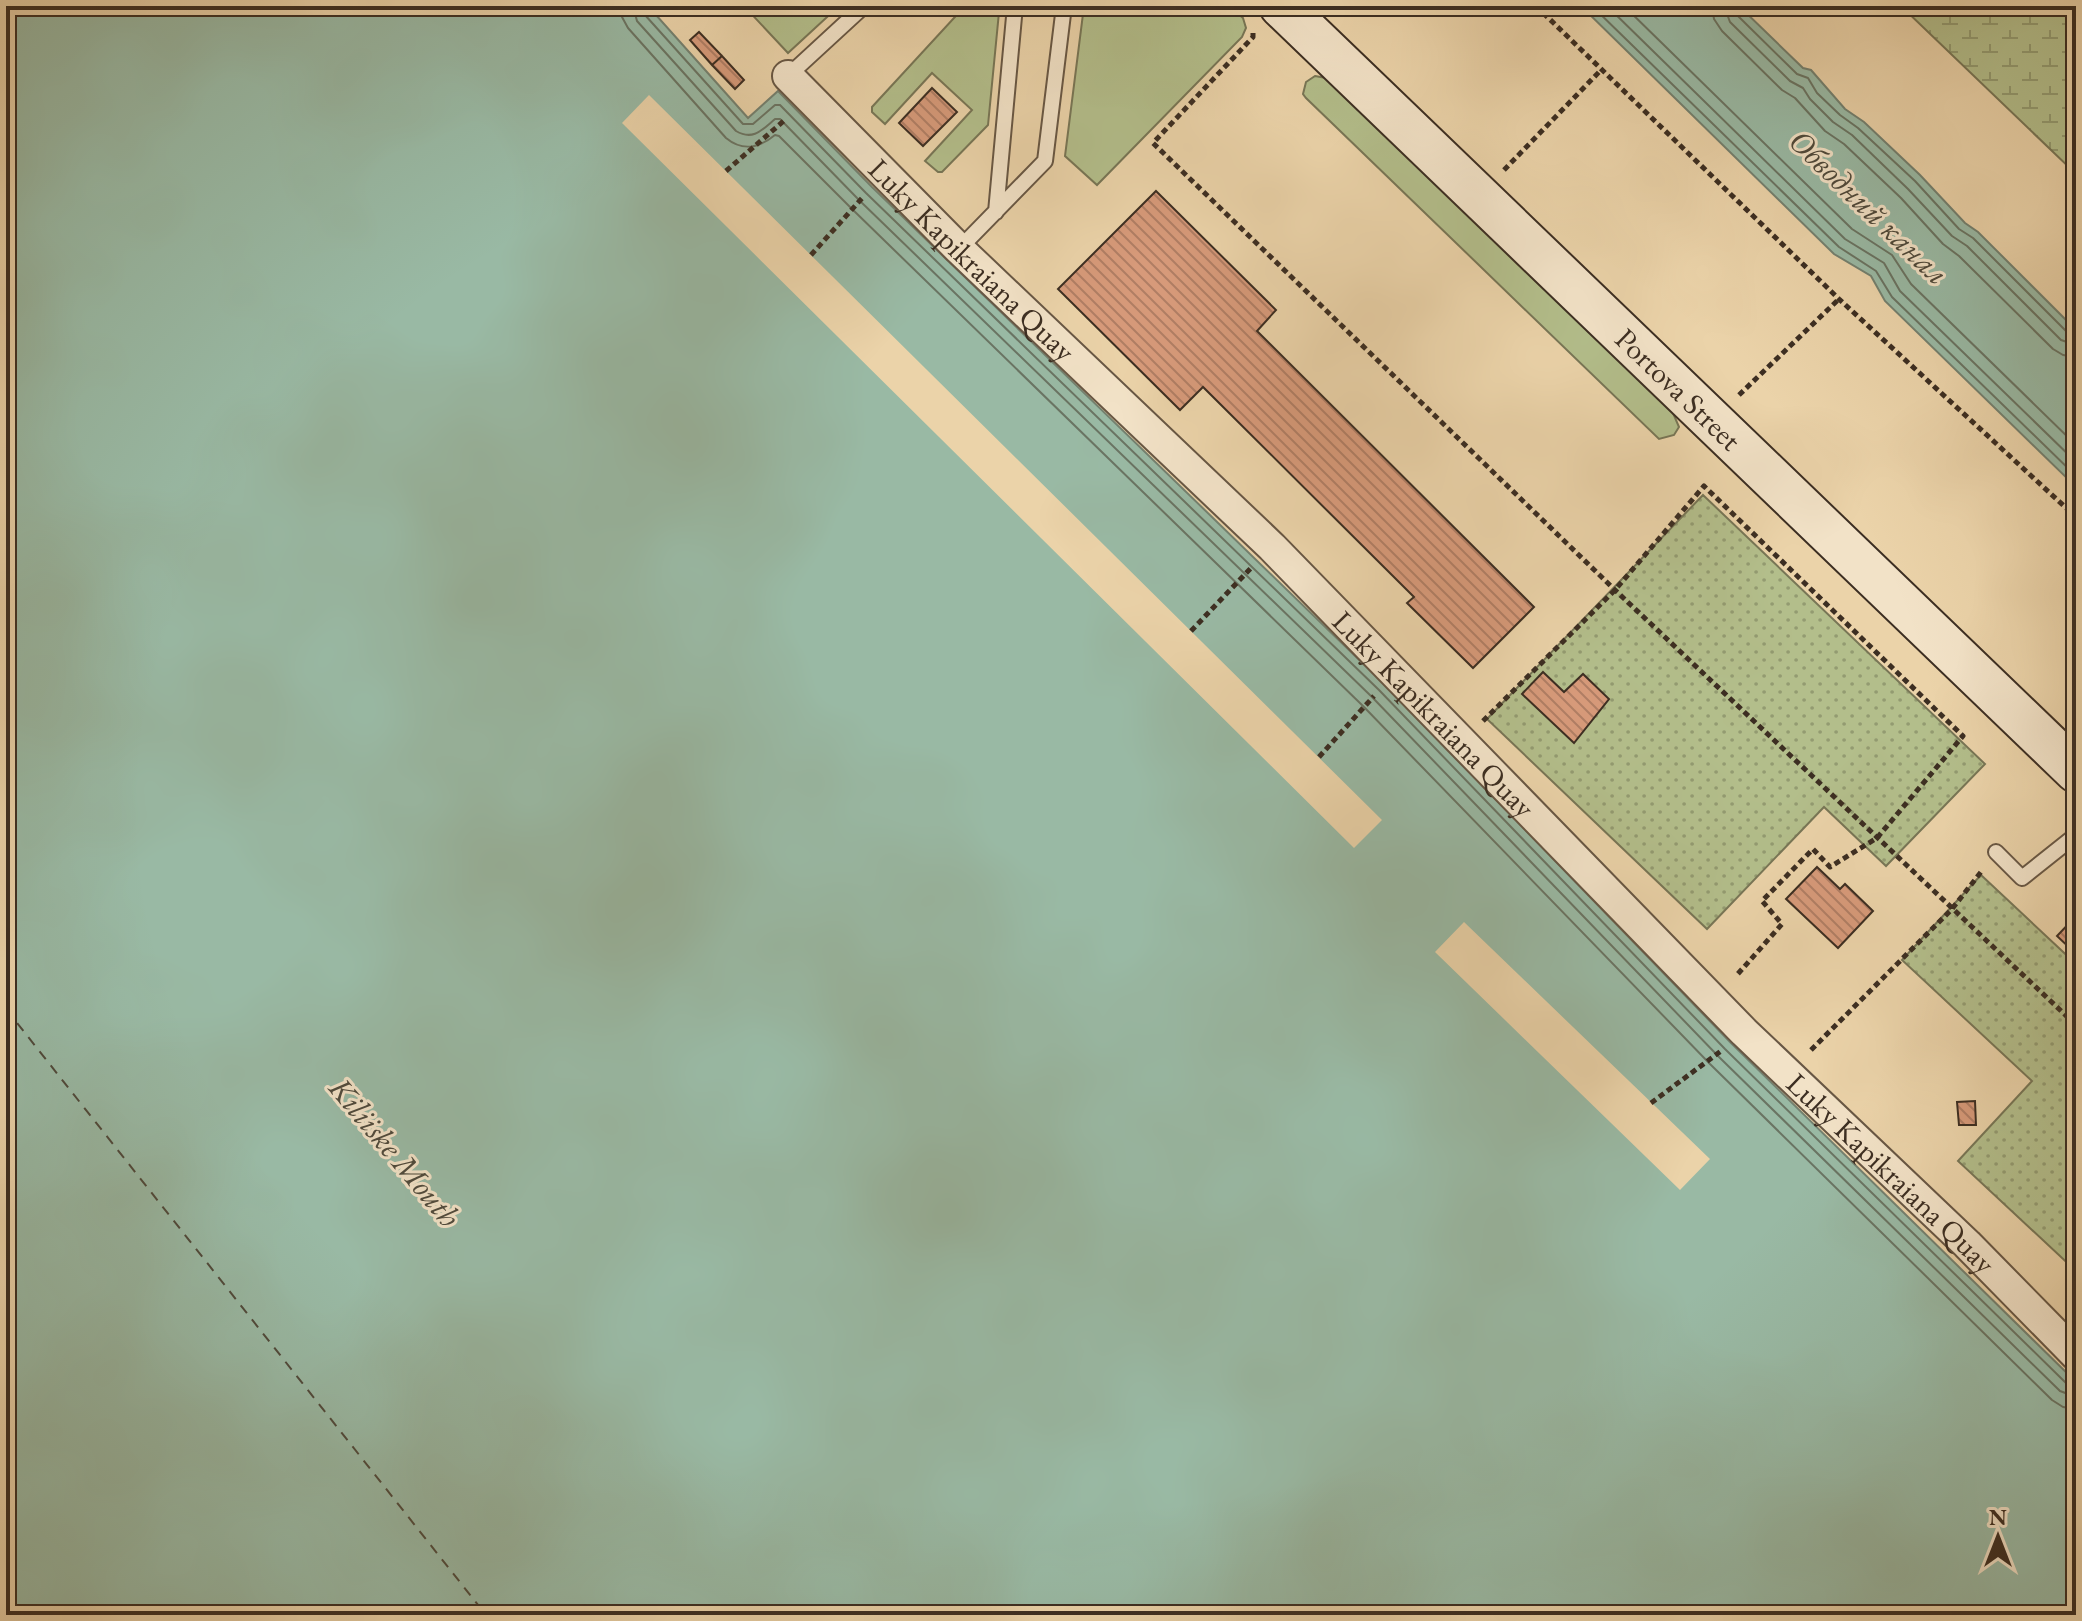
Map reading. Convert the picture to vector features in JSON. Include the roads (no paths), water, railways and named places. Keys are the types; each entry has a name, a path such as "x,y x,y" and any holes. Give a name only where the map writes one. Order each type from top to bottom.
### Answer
{"street":[{"name":"Portova Street","path":"1268,17 1478,196 2076,771"},
{"name":"Luky Kapikraiana Quay","path":"788,76 959,249 1272,547 1715,1001 1967,1244 2076,1355"}],"lane":[{"path":"788,76 864,6"},
{"path":"996,212 1015,6"},
{"path":"959,249 1045,161 1064,6"},
{"path":"1996,852 2022,878 2076,835"}],"water":[{"name":"Kiliiske Mouth","path":"6,6 648,6 748,118 778,91 872,187 1384,684 1731,1043 2076,1382 2076,1615 6,1615"},
{"name":"Обводний канал","path":"1581,6 1739,6 1803,68 1811,70 1845,109 1864,122 1920,175 2076,330 2076,487 1885,301 1871,276 1834,254"}]}
